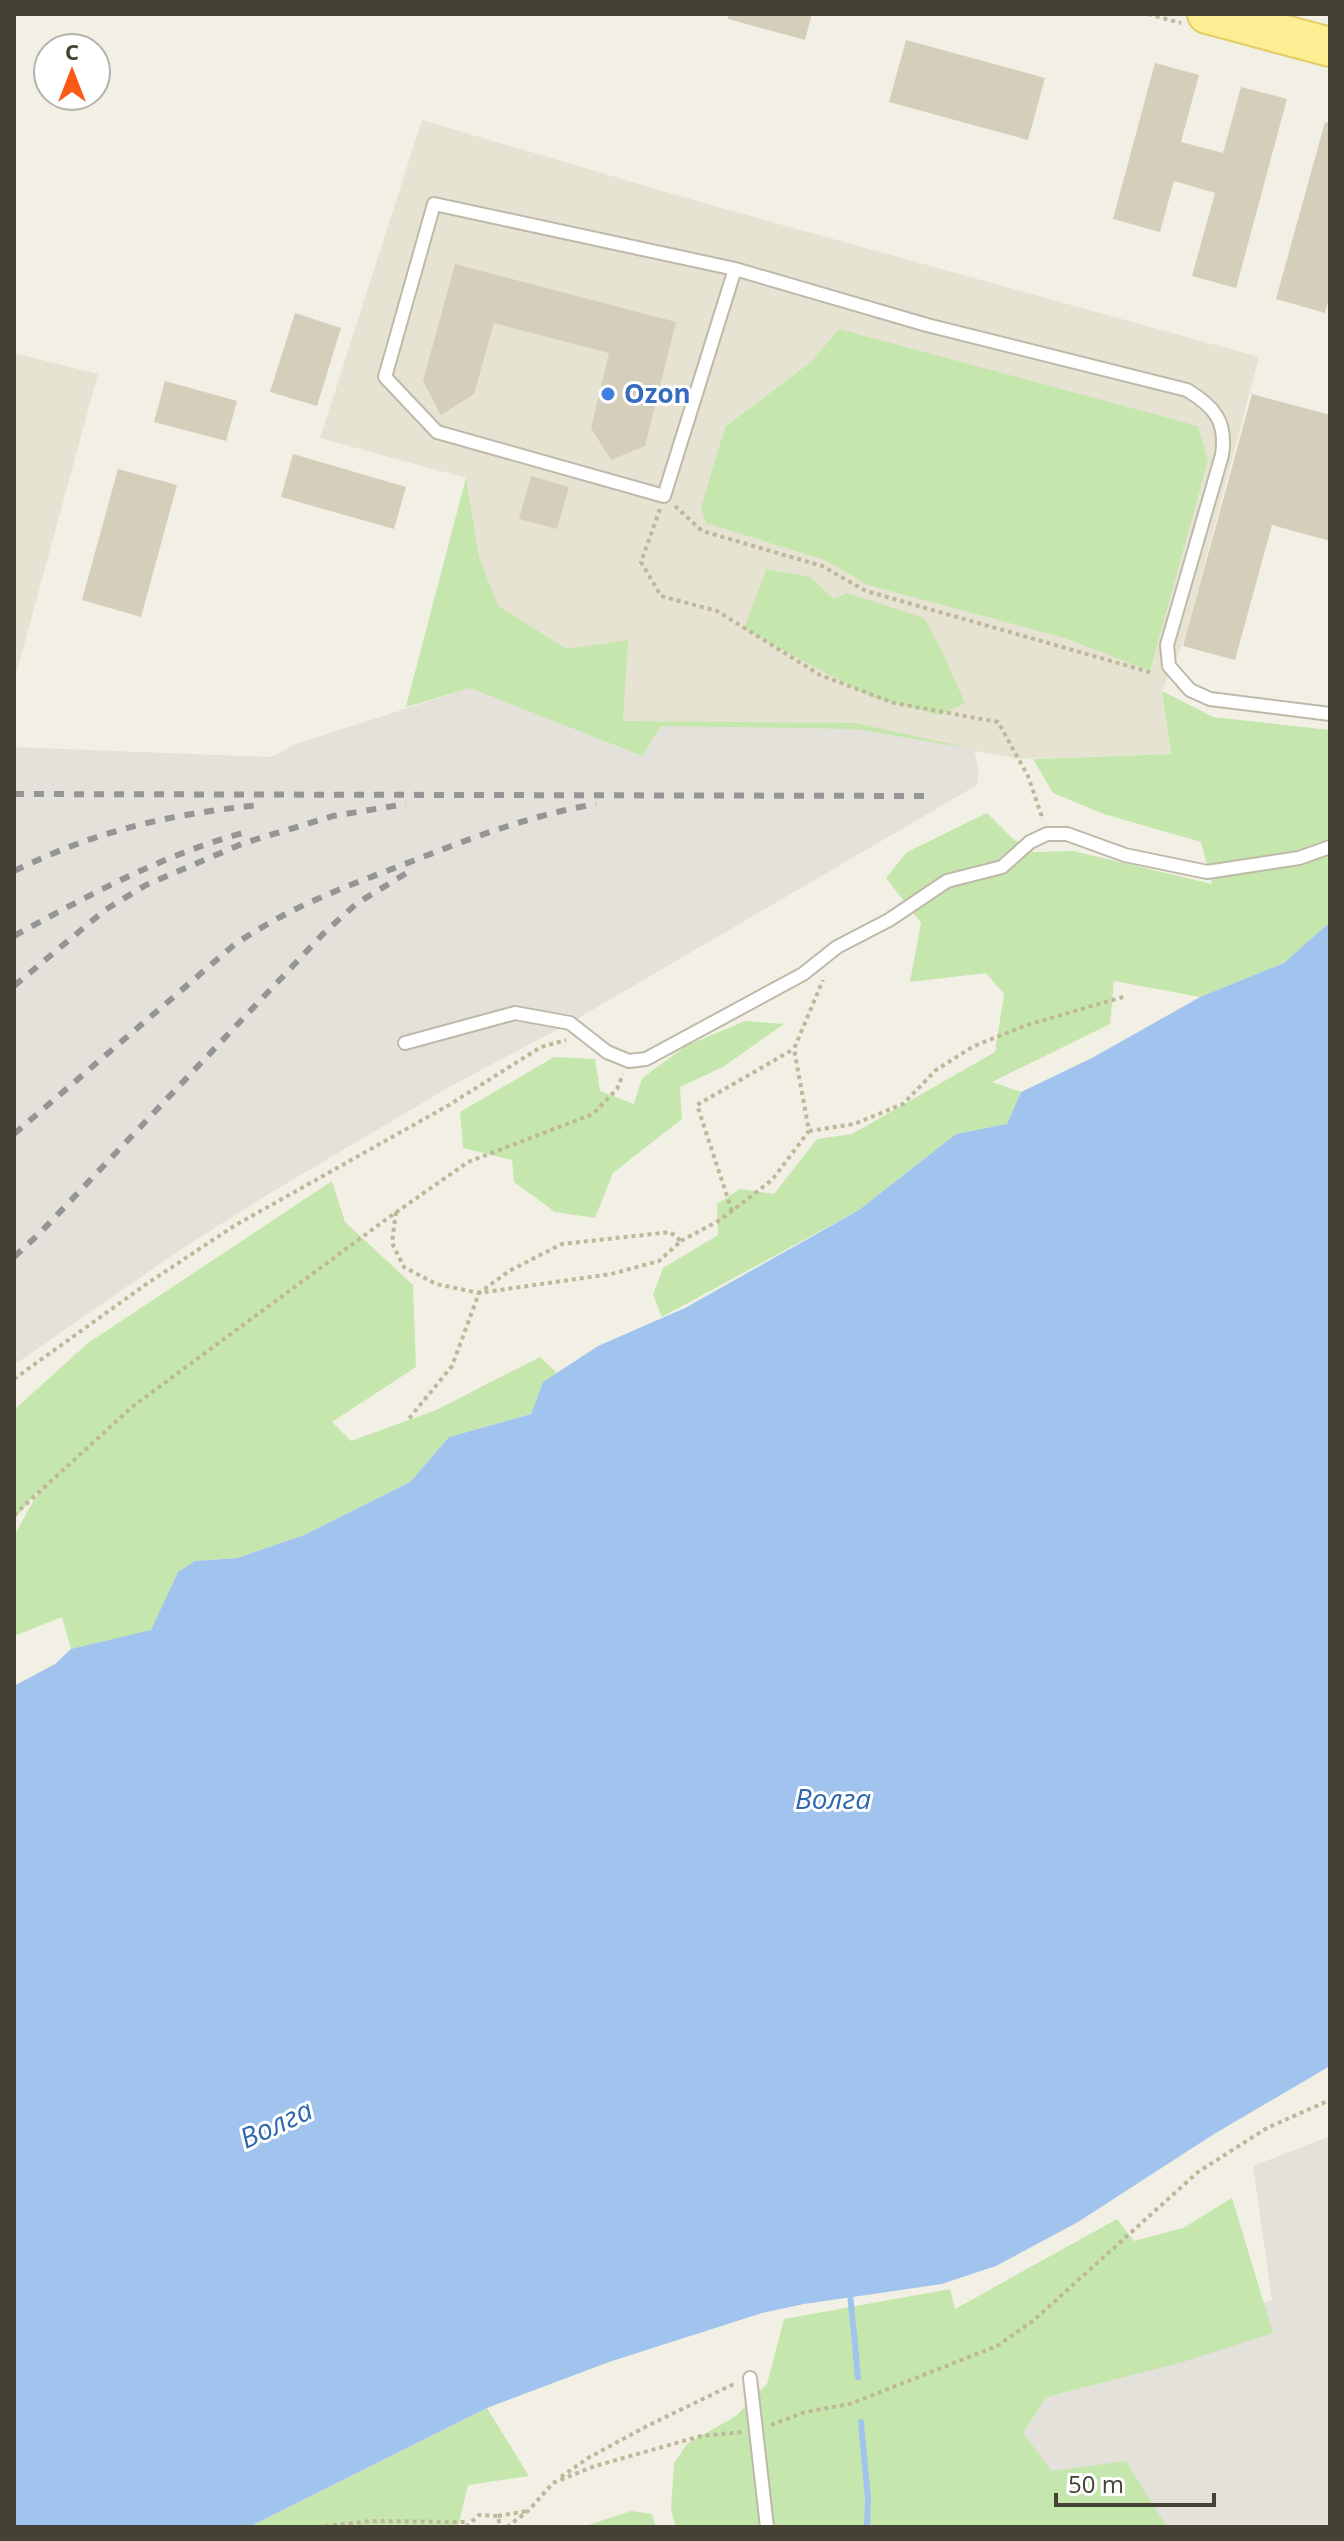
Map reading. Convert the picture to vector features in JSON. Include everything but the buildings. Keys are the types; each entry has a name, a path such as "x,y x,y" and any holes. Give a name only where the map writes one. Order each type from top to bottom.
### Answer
{"main road":[{"path":"1207,14 1330,47"},
{"path":"1282,14 1330,27"}],"lane":[{"path":"735,269 664,496 437,432 385,377 434,204 735,269 927,325 1187,390 1206,401 1219,418 1224,438 1222,455 1167,645 1169,666 1190,690 1210,699 1330,714"},
{"path":"405,1043 515,1013 570,1023 607,1052 629,1061 646,1059 803,974 837,947 889,920 947,881 1002,867 1030,842 1047,834 1067,834 1125,855 1207,872 1299,858 1330,847"},
{"path":"750,2378 767,2527"}],"path":[{"path":"1047,834 1028,776 998,722 879,698 820,675 717,611 661,596 641,562 664,496 702,531 822,566 866,591 1179,680"},
{"path":"396,1212 392,1243 404,1267 436,1284 479,1293 611,1274 659,1261 681,1241 732,1211 772,1180 809,1131 794,1049 837,947"},
{"path":"809,1131 854,1124 903,1104 936,1070 974,1046 1027,1025 1126,996"},
{"path":"14,1379 234,1226 449,1105 541,1047 572,1038 592,1040"},
{"path":"732,1211 697,1105 794,1049"},
{"path":"14,1515 132,1407 468,1162 593,1114 617,1089 629,1061"},
{"path":"407,1421 452,1366 479,1293 509,1271 562,1244 670,1232 681,1241"},
{"path":"553,2483 636,2452 701,2436 756,2431 805,2412 850,2404 997,2346 1034,2320 1198,2172 1267,2128 1330,2100"},
{"path":"507,2527 528,2511 553,2483 588,2458 727,2386 750,2378"},
{"path":"317,2527 372,2521 467,2525 479,2515 498,2516 528,2511"},
{"path":"498,2516 500,2527"}],"shaded area":[{"path":"422,120 707,204 1259,357 1185,638 1162,691 1171,754 1020,759 855,729 642,756 470,688 406,707 466,478 320,438"},
{"path":"14,353 98,374 14,682"},
{"path":"470,688 641,756 661,726 855,729 974,749 979,773 977,785 570,1023 451,1086 272,1192 177,1252 14,1365 14,747 271,757 296,744"},
{"path":"1330,2136 1330,2527 950,2527 933,2410 1272,2300 1253,2166"}],"green space":[{"path":"839,329 1198,426 1208,460 1150,671 1065,638 868,585 825,560 706,523 701,508 725,427 811,362"},
{"path":"466,478 479,557 498,606 567,649 628,640 623,721 855,723 974,749 855,729 661,726 642,756 470,688 406,707"},
{"path":"766,569 810,577 834,599 847,593 924,618 965,703 939,715 871,697 744,629"},
{"path":"1162,691 1213,717 1330,730 1330,922 1284,963 1200,997 1114,981 1110,1024 992,1082 1021,1092 1007,1124 956,1134 859,1210 662,1317 653,1295 663,1268 718,1235 717,1204 740,1189 774,1194 817,1139 852,1134 995,1052 1004,994 986,973 910,982 921,923 886,878 907,852 987,813 1013,839 1034,852 1073,851 1212,884 1201,842 1104,814 1053,793 1033,759 1171,754"},
{"path":"745,1021 784,1024 723,1067 680,1087 682,1119 613,1173 595,1218 555,1212 514,1182 512,1160 463,1148 460,1112 554,1057 595,1059 600,1091 634,1104 642,1078 686,1046"},
{"path":"332,1181 345,1222 413,1285 416,1367 332,1422 351,1441 436,1410 540,1357 557,1373 543,1383 531,1414 449,1437 410,1482 304,1535 237,1558 195,1561 178,1572 151,1631 71,1649 62,1617 14,1636 14,1536 41,1487 14,1520 14,1410 88,1343"},
{"path":"1232,2198 1273,2333 1183,2362 1046,2397 1023,2433 1052,2471 1126,2461 1167,2527 676,2527 671,2510 674,2463 687,2444 736,2416 767,2384 784,2319 950,2289 955,2309 1117,2219 1134,2241 1183,2228"},
{"path":"487,2408 529,2476 468,2485 458,2527 249,2527"},
{"path":"631,2511 652,2514 656,2527 582,2527"}],"water":[{"name":"Волга","path":"1330,922 1330,2066 1214,2134 1078,2222 996,2266 942,2284 762,2313 609,2362 487,2408 249,2527 14,2527 14,1686 55,1664 71,1649 151,1630 178,1572 195,1561 237,1558 304,1535 410,1482 449,1437 531,1414 543,1382 598,1346 685,1308 859,1210 956,1134 1007,1124 1021,1092 1092,1058 1200,997 1284,963"}],"waterway":[{"path":"850,2293 858,2377"},
{"path":"861,2422 868,2499 867,2527"}],"railway":[{"path":"14,794 930,796"},
{"path":"14,986 105,910 146,885 244,843 333,816 406,804"},
{"path":"14,1134 234,945 276,919 341,889 479,836 548,814 596,804"},
{"path":"14,871 74,845 134,826 195,813 260,805"},
{"path":"14,936 100,890 159,863 250,831"},
{"path":"14,1257 323,934 356,904 413,869"}],"place":[{"name":"Ozon","path":"608,394"}]}
